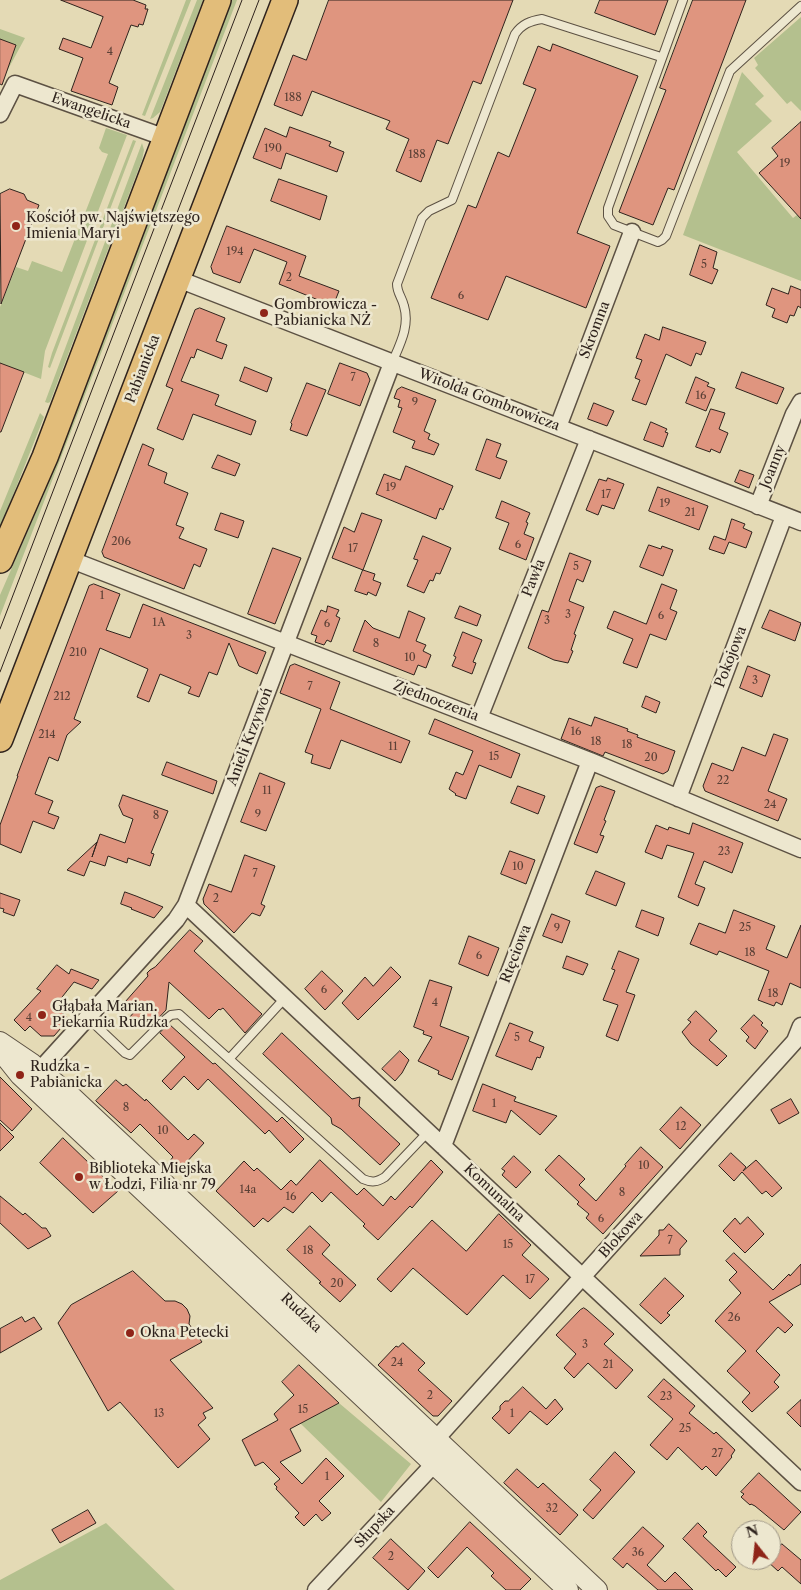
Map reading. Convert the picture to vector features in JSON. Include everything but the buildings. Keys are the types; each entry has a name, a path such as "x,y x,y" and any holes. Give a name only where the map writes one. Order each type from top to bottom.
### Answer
{"main road":[{"path":"0,560 45,457 218,0"},
{"name":"Pabianicka","path":"0,738 285,0"}],"street":[{"name":"Ewangelicka","path":"0,114 15,84 166,138"},
{"name":"Skromna","path":"558,427 632,232"},
{"name":"Witolda Gombrowicza","path":"178,279 801,522"},
{"name":"Anieli Krzywoń","path":"40,1070 176,920 186,905 392,363"},
{"name":"Joanny","path":"758,506 794,414 801,402"},
{"name":"Pawła","path":"479,718 590,439"},
{"name":"Pokojowa","path":"678,798 784,516"},
{"name":"Zjednoczenia","path":"69,558 590,761 801,849"},
{"name":"Rtęciowa","path":"443,1146 590,761"},
{"name":"Komunalna","path":"186,905 801,1482"},
{"name":"Blokowa","path":"436,1439 799,1040"},
{"name":"Rudzka","path":"0,1042 40,1070 80,1105 596,1590"},
{"name":"Rudzka","path":"0,1050 20,1075 568,1590"},
{"path":"434,1464 436,1439"},
{"name":"Słupska","path":"316,1590 434,1464"}],"lane":[{"path":"683,0 608,208 608,216 614,225 658,242 666,236 730,71 801,6"},
{"path":"392,363 406,330 404,303 397,291 397,284 403,267 422,218 429,211 452,200 515,34 519,28 530,21 542,19 662,57"},
{"path":"229,1059 285,998"},
{"path":"88,1018 125,1053 130,1055 166,1019 171,1015 179,1014 363,1179 372,1182 379,1181 385,1177 428,1132"}],"green space":[{"path":"186,0 191,0 145,116 142,115"},
{"path":"197,0 203,0 160,112 150,119"},
{"path":"232,0 237,0 0,616 0,595 44,494"},
{"path":"801,17 801,111 791,101 787,104 755,68 758,65 754,58"},
{"path":"0,29 25,38 0,84"},
{"path":"742,72 764,96 755,104 772,121 737,152 793,218 801,212 801,281 683,235"},
{"path":"106,128 127,135 45,351 41,379 0,363 0,307 16,267 28,271 32,261 62,272 108,154 102,152 99,148"},
{"path":"133,140 136,141 50,368 48,367 52,353"},
{"path":"142,143 144,150 142,160 50,402 45,402"},
{"path":"40,413 44,417 0,528 0,511"},
{"path":"339,1403 411,1464 381,1502 300,1423"},
{"path":"106,1523 175,1590 0,1590 0,1580"}],"tram line":[{"path":"0,629 242,0"},
{"path":"0,672 259,0"}],"place":[{"name":"Kościół pw. Najświętszego Imienia Maryi","path":"16,226"},
{"name":"Gombrowicza - Pabianicka NŻ","path":"264,313"},
{"name":"Głąbała Marian. Piekarnia Rudzka","path":"42,1015"},
{"name":"Rudzka - Pabianicka","path":"20,1075"},
{"name":"Biblioteka Miejska w Łodzi, Filia nr 79","path":"79,1177"},
{"name":"Okna Petecki","path":"130,1333"}]}
